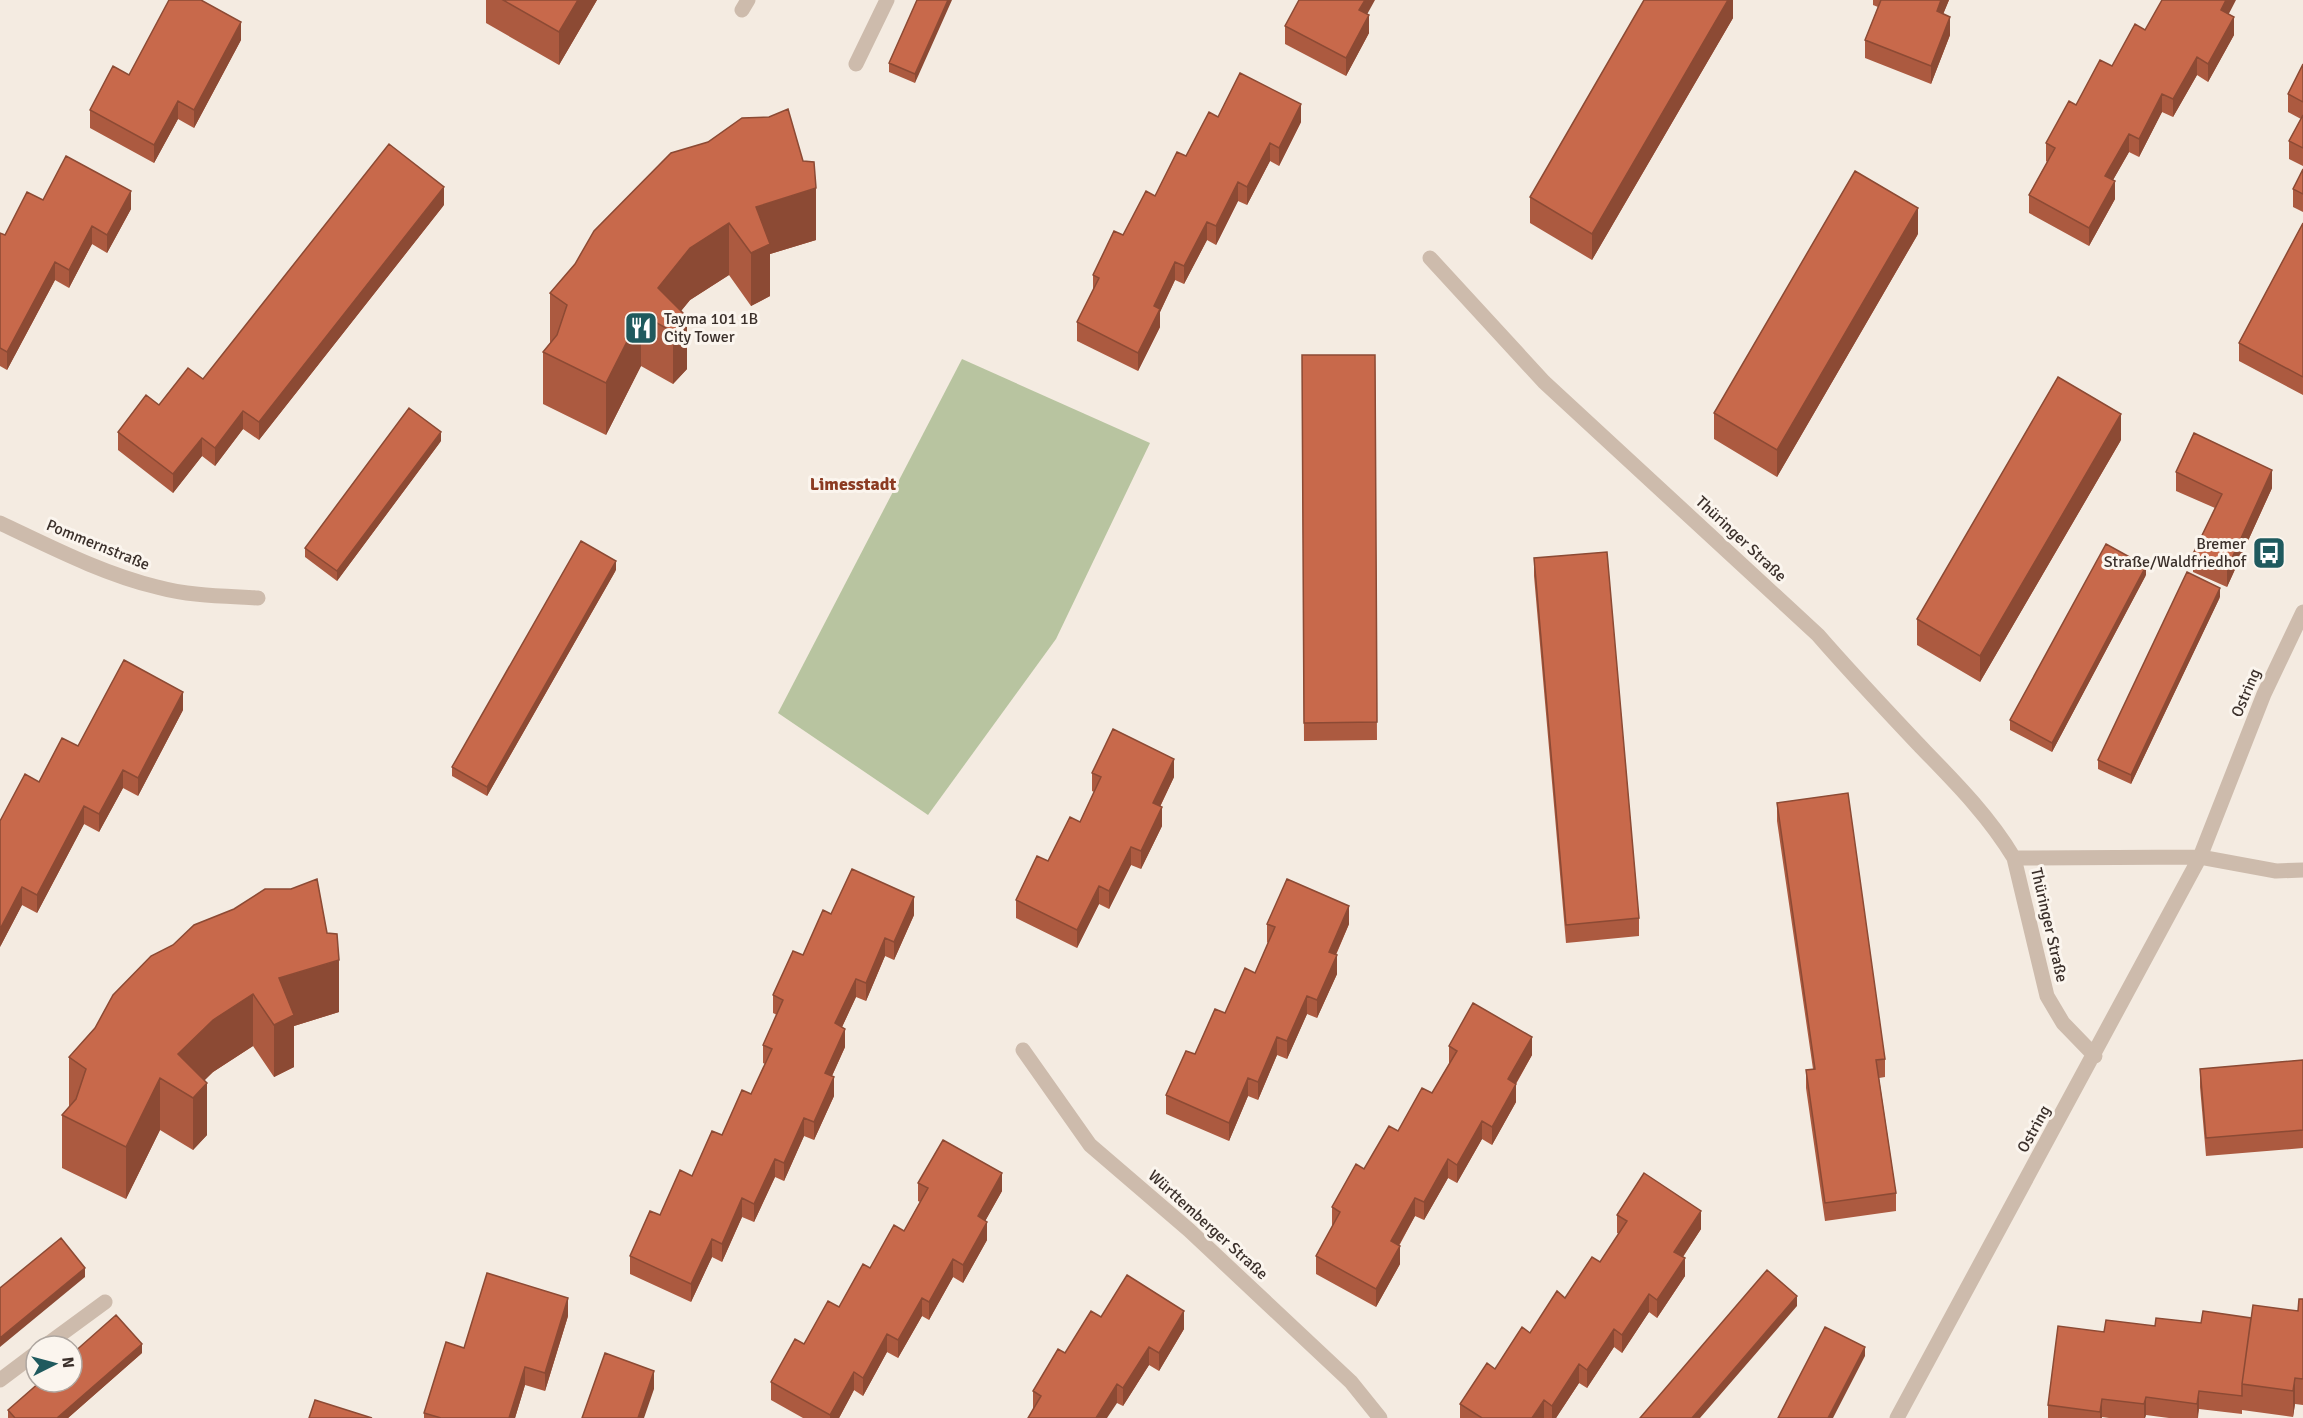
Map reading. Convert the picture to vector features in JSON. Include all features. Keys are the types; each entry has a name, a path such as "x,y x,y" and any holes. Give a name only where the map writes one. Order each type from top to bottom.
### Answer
{"street":[{"path":"856,64 887,0"},
{"name":"Thüringer Straße","path":"1430,258 1544,381 1818,635 1955,782 2003,838 2014,858 2047,996 2063,1023 2095,1056"},
{"name":"Pommernstraße","path":"0,523 102,569 157,587 196,594 258,598"},
{"name":"Ostring","path":"1897,1418 2095,1056 2200,857 2264,694 2303,612"},
{"path":"2200,857 2276,871 2303,870"},
{"name":"Thüringer Straße","path":"2014,858 2200,857"},
{"name":"Württemberger Straße","path":"1023,1050 1090,1145 1189,1230 1334,1366 1380,1418"},
{"path":"61,1334 105,1302"},
{"path":"0,1380 24,1362"}],"green space":[{"path":"962,359 1150,443 1056,639 928,815 778,713"}],"building":[{"path":"169,0 201,0 241,22 194,110 178,101 154,145 90,110 113,66 129,75"},
{"path":"503,0 578,0 559,32"},
{"path":"917,0 948,0 915,74 889,63"},
{"path":"1299,0 1365,0 1359,10 1369,15 1346,58 1285,26"},
{"path":"1644,0 1728,0 1592,234 1530,197"},
{"path":"1881,0 1941,0 1937,11 1950,17 1931,66 1865,40"},
{"path":"2162,0 2226,0 2221,10 2234,17 2208,64 2197,57 2173,99 2162,94 2139,139 2129,134 2105,176 2115,181 2089,228 2029,195 2055,148 2046,143 2069,101 2076,105 2100,60 2112,66 2135,24 2145,30"},
{"path":"2303,64 2303,102 2288,94"},
{"path":"1240,73 1301,104 1279,148 1270,143 1247,187 1238,182 1216,226 1207,222 1184,266 1175,262 1154,306 1160,309 1138,353 1077,322 1099,278 1093,275 1114,231 1123,235 1146,191 1155,196 1177,152 1186,156 1209,112 1218,117"},
{"path":"788,109 803,161 814,162 816,188 756,207 770,244 751,253 729,223 690,248 658,288 687,317 673,332 641,314 606,383 543,352 557,335 567,305 550,293 575,264 594,231 671,153 708,142 742,118 769,117"},
{"path":"2303,115 2303,148 2289,141"},
{"path":"389,144 444,187 259,422 243,411 215,448 202,438 173,474 118,432 146,395 159,405 188,368 203,379"},
{"path":"66,156 131,191 107,235 92,226 69,270 55,262 7,352 0,348 0,233 5,235 27,192 43,200"},
{"path":"2303,169 2303,194 2293,189"},
{"path":"1855,171 1918,208 1777,450 1714,413"},
{"path":"2303,223 2303,377 2239,343"},
{"path":"1302,355 1375,355 1377,722 1304,723"},
{"path":"2058,377 2121,414 1980,656 1917,619"},
{"path":"409,408 441,432 337,571 305,548"},
{"path":"2194,433 2272,470 2227,569 2193,554 2222,494 2176,472"},
{"path":"581,541 616,561 487,787 452,767"},
{"path":"2106,544 2146,566 2052,743 2010,720"},
{"path":"1607,552 1639,918 1566,925 1534,558"},
{"path":"2187,572 2220,588 2131,775 2098,760"},
{"path":"124,660 183,692 138,778 123,770 99,814 84,806 37,895 22,887 0,929 0,821 25,774 39,782 62,738 78,746"},
{"path":"1113,729 1174,759 1153,803 1162,807 1141,851 1131,847 1109,891 1099,886 1077,930 1016,900 1037,856 1048,861 1070,817 1080,822 1101,777 1092,773"},
{"path":"1848,793 1885,1059 1876,1060 1896,1193 1825,1203 1806,1070 1815,1069 1777,803"},
{"path":"852,869 914,897 894,942 885,938 866,983 856,979 835,1023 845,1029 825,1073 834,1077 814,1122 804,1118 784,1163 775,1159 754,1204 742,1198 722,1244 712,1239 691,1284 630,1256 650,1211 660,1215 680,1170 692,1176 712,1131 722,1135 742,1090 751,1094 772,1049 763,1045 783,1000 773,995 793,951 803,955 823,910 831,914"},
{"path":"317,879 327,933 337,934 339,960 279,978 294,1015 274,1025 253,994 213,1020 178,1054 207,1083 193,1098 160,1078 126,1147 62,1115 76,1099 86,1069 69,1057 95,1028 113,995 151,956 173,945 194,925 234,909 265,889 291,889"},
{"path":"1287,879 1349,906 1329,952 1337,955 1317,1000 1307,996 1287,1041 1277,1037 1258,1082 1248,1078 1229,1123 1166,1095 1186,1051 1195,1054 1215,1009 1225,1013 1245,968 1255,973 1275,927 1267,924"},
{"path":"1473,1003 1532,1037 1508,1079 1516,1084 1492,1127 1482,1121 1457,1165 1448,1159 1424,1202 1415,1198 1391,1241 1400,1246 1376,1289 1316,1256 1340,1212 1332,1207 1356,1164 1364,1169 1389,1126 1398,1131 1422,1088 1432,1093 1457,1051 1449,1046"},
{"path":"2303,1060 2303,1130 2206,1138 2200,1069"},
{"path":"943,1140 1002,1173 978,1216 987,1222 963,1265 953,1259 929,1302 922,1298 898,1340 887,1334 863,1378 854,1372 830,1415 771,1382 795,1339 804,1344 828,1301 839,1307 863,1264 870,1268 894,1225 904,1231 928,1188 918,1183"},
{"path":"1644,1173 1701,1211 1674,1252 1685,1258 1657,1300 1649,1294 1622,1335 1614,1329 1587,1370 1579,1364 1552,1406 1544,1400 1532,1418 1482,1418 1460,1404 1487,1363 1495,1369 1522,1327 1530,1333 1557,1291 1565,1298 1592,1257 1600,1262 1627,1221 1617,1215"},
{"path":"61,1238 85,1268 0,1338 0,1288"},
{"path":"1767,1270 1797,1296 1692,1418 1640,1418"},
{"path":"487,1273 568,1298 545,1373 525,1367 509,1418 441,1418 424,1413 446,1342 464,1348"},
{"path":"1127,1275 1184,1311 1159,1353 1149,1347 1123,1388 1117,1384 1096,1418 1028,1418 1041,1396 1033,1391 1058,1349 1065,1353 1091,1311 1101,1317"},
{"path":"2299,1299 2303,1299 2303,1379 2295,1378 2293,1391 2242,1384 2253,1305 2298,1311"},
{"path":"2203,1311 2251,1318 2242,1396 2199,1391 2197,1404 2146,1397 2144,1404 2102,1399 2100,1412 2048,1405 2058,1326 2104,1332 2106,1320 2155,1326 2156,1318 2201,1323"},
{"path":"116,1315 142,1344 57,1418 15,1418 8,1410 26,1394 84,1394 84,1343"},
{"path":"1825,1327 1865,1347 1828,1418 1778,1418"},
{"path":"605,1353 654,1371 638,1418 582,1418"},
{"path":"315,1400 372,1418 309,1418"}],"place":[{"name":"Tayma 101 1B City Tower","path":"641,328"},
{"name":"Bremer Straße/Waldfriedhof","path":"2269,553"}],"district":[{"name":"Limesstadt","path":"853,484"}]}
